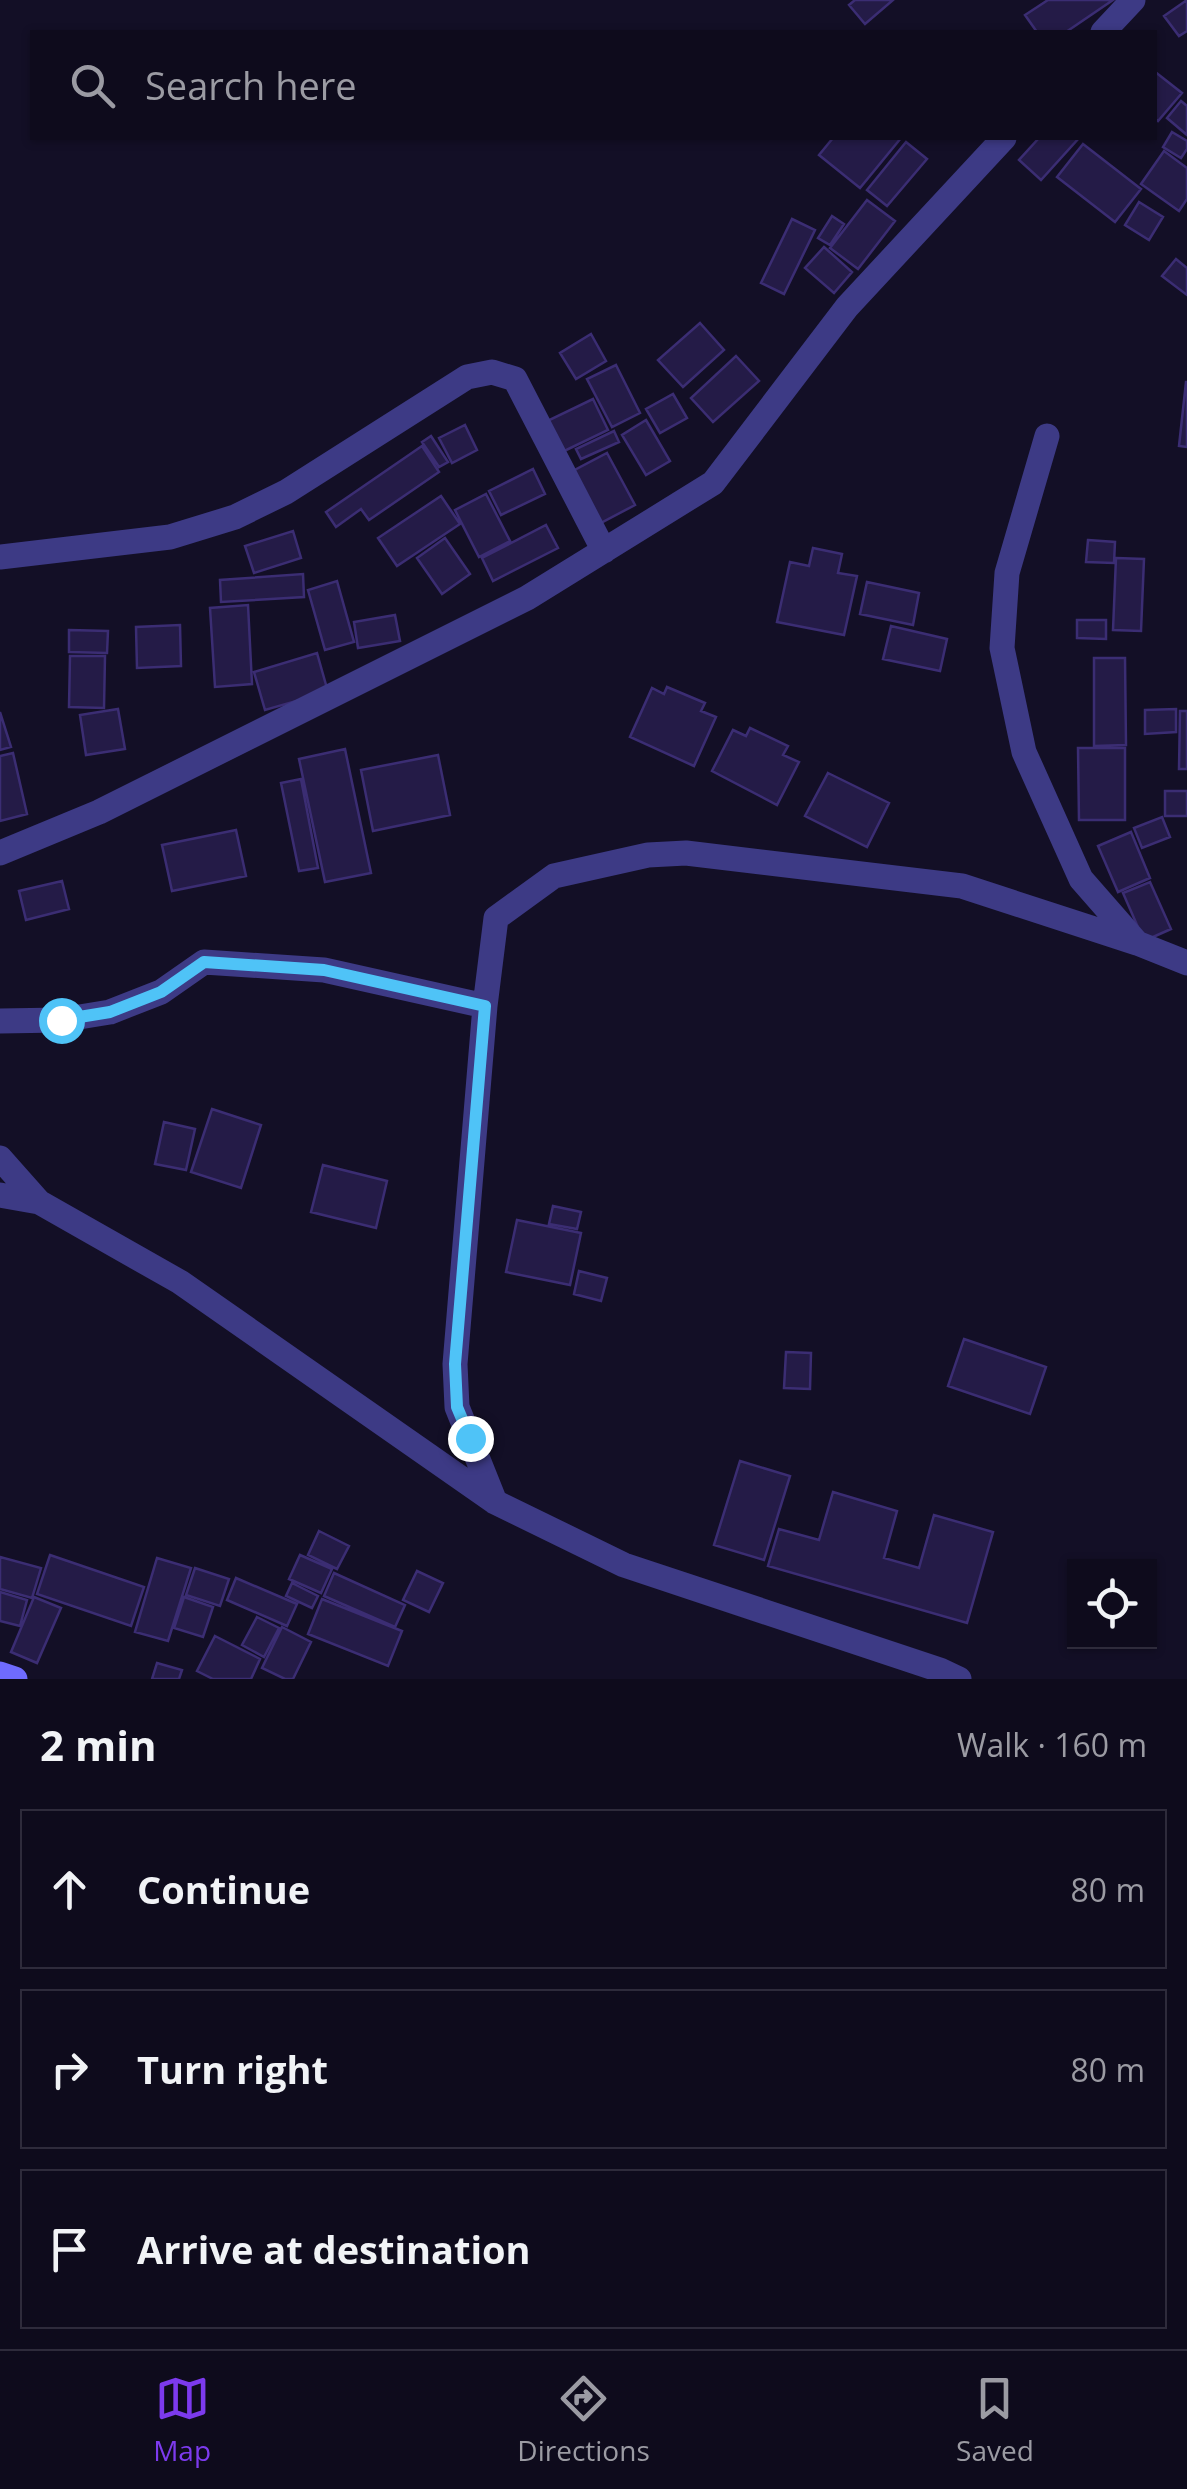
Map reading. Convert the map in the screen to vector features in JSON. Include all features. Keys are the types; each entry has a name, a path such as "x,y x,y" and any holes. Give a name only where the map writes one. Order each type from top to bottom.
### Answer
{"street":[{"path":"1104,30 1133,0"},
{"path":"0,853 99,812 509,607 713,482 846,306 1002,140"},
{"path":"0,558 170,537 235,518 286,492 467,378 492,372 515,379 604,550"},
{"path":"1047,436 1006,573 1002,648 1024,752 1081,879 1137,943"},
{"path":"496,1502 457,1407 455,1364 496,918 554,876 648,855 686,853 962,886 1187,963"},
{"path":"0,1021 61,1020 110,1012 161,992 204,962 324,970 485,1006"},
{"path":"0,1158 39,1202 180,1282 496,1502 624,1565 959,1679"},
{"path":"0,1195 39,1202"},
{"path":"0,1674 15,1679"}],"building":[{"path":"855,0 893,0 865,24 849,5"},
{"path":"1048,0 1113,0 1069,30 1036,30 1025,15"},
{"path":"1187,0 1187,31 1179,36 1164,16"},
{"path":"1157,73 1182,93 1157,120"},
{"path":"1181,101 1187,106 1187,135 1167,118"},
{"path":"1172,132 1187,141 1181,158 1163,147"},
{"path":"831,140 899,140 860,188 819,155"},
{"path":"1037,140 1077,140 1041,180 1019,160"},
{"path":"906,142 927,159 887,206 867,190"},
{"path":"1083,144 1141,189 1115,222 1057,177"},
{"path":"1164,151 1187,168 1187,199 1179,211 1141,184"},
{"path":"867,200 895,221 858,269 830,248"},
{"path":"1139,202 1163,217 1149,240 1125,225"},
{"path":"832,216 844,224 830,245 818,238"},
{"path":"792,219 815,230 784,294 761,283"},
{"path":"824,247 852,272 834,293 805,268"},
{"path":"1176,259 1187,268 1187,295 1162,276"},
{"path":"700,323 724,350 683,387 658,360"},
{"path":"591,334 606,361 576,379 560,353"},
{"path":"736,356 759,381 713,422 691,398"},
{"path":"616,365 640,413 612,427 587,379"},
{"path":"1187,382 1187,447 1179,446"},
{"path":"673,394 687,418 660,433 646,409"},
{"path":"593,399 608,430 558,454 543,423"},
{"path":"646,420 670,461 646,475 622,435"},
{"path":"465,425 477,450 452,463 439,438"},
{"path":"614,431 619,442 581,459 576,449"},
{"path":"431,436 448,462 439,467 422,442"},
{"path":"422,446 439,472 369,520 361,509 336,527 326,512"},
{"path":"607,453 635,505 595,526 567,474"},
{"path":"533,469 545,494 501,515 489,491"},
{"path":"486,494 510,541 479,557 455,510"},
{"path":"441,496 460,524 397,566 378,538"},
{"path":"546,525 558,548 493,581 482,558"},
{"path":"293,531 301,558 254,573 245,546"},
{"path":"445,538 470,574 442,594 417,558"},
{"path":"1088,540 1115,542 1114,563 1086,562"},
{"path":"813,548 842,554 838,573 857,576 844,635 777,622 790,562 809,566"},
{"path":"1116,558 1144,559 1141,631 1113,630"},
{"path":"303,574 304,597 221,602 220,580"},
{"path":"337,581 354,642 325,650 308,590"},
{"path":"867,582 919,593 913,625 860,614"},
{"path":"248,605 252,684 215,687 210,608"},
{"path":"395,615 400,641 358,648 354,622"},
{"path":"1077,620 1106,620 1106,639 1077,638"},
{"path":"180,625 181,666 137,668 136,627"},
{"path":"891,626 947,639 940,671 883,659"},
{"path":"69,630 108,631 107,653 69,652"},
{"path":"317,653 328,692 265,710 254,672"},
{"path":"70,656 105,656 104,708 69,707"},
{"path":"1094,658 1125,658 1126,745 1094,746"},
{"path":"667,687 705,703 701,711 716,717 694,766 630,737 652,688 664,694"},
{"path":"118,709 125,749 86,755 80,715"},
{"path":"1176,709 1176,732 1145,734 1145,710"},
{"path":"1180,711 1187,711 1187,769 1179,769"},
{"path":"0,712 11,747 0,750"},
{"path":"750,728 788,746 783,755 799,762 777,805 712,771 733,730 746,736"},
{"path":"1078,748 1125,748 1125,820 1079,820"},
{"path":"345,749 371,873 325,882 299,759"},
{"path":"13,753 27,814 0,821 0,756"},
{"path":"438,755 450,815 373,831 361,770"},
{"path":"828,773 889,803 867,847 805,816"},
{"path":"301,779 318,868 299,871 281,783"},
{"path":"1165,791 1187,791 1187,816 1165,816"},
{"path":"1162,817 1170,837 1142,848 1134,828"},
{"path":"236,830 246,876 172,891 162,845"},
{"path":"1131,832 1150,878 1118,892 1098,846"},
{"path":"62,881 69,909 26,920 19,891"},
{"path":"1150,882 1171,929 1144,941 1123,893"},
{"path":"212,1109 261,1125 241,1188 191,1172"},
{"path":"164,1122 195,1129 186,1170 155,1164"},
{"path":"323,1165 387,1181 376,1228 311,1212"},
{"path":"553,1206 581,1212 577,1229 549,1224"},
{"path":"517,1220 581,1233 570,1285 506,1272"},
{"path":"579,1271 607,1278 601,1301 574,1294"},
{"path":"964,1339 1046,1367 1030,1414 948,1386"},
{"path":"786,1352 811,1353 810,1389 784,1388"},
{"path":"740,1461 790,1476 764,1560 714,1545"},
{"path":"833,1492 897,1511 884,1558 919,1568 934,1515 993,1532 967,1623 768,1566 779,1529 819,1540"},
{"path":"319,1531 349,1546 337,1569 308,1555"},
{"path":"50,1555 144,1587 131,1626 37,1594"},
{"path":"300,1555 332,1569 321,1593 289,1579"},
{"path":"0,1557 41,1568 32,1598 0,1589"},
{"path":"157,1558 191,1568 168,1641 135,1632"},
{"path":"195,1568 229,1579 220,1606 186,1595"},
{"path":"417,1571 443,1583 429,1612 403,1600"},
{"path":"334,1573 405,1605 395,1627 324,1596"},
{"path":"236,1578 297,1604 287,1626 227,1600"},
{"path":"292,1583 318,1596 312,1608 286,1596"},
{"path":"0,1592 27,1600 20,1626 0,1621"},
{"path":"34,1597 61,1608 37,1663 11,1652"},
{"path":"184,1597 213,1607 203,1637 174,1628"},
{"path":"322,1599 402,1631 388,1666 308,1634"},
{"path":"257,1617 279,1628 264,1657 242,1645"},
{"path":"282,1627 311,1642 293,1679 262,1668"},
{"path":"215,1636 260,1659 251,1679 213,1679 197,1671"},
{"path":"157,1663 182,1670 179,1679 152,1679"}],"route":[{"path":"61,1020 110,1012 161,992 204,962 324,970 485,1006 455,1364 457,1407 470,1438"}]}
